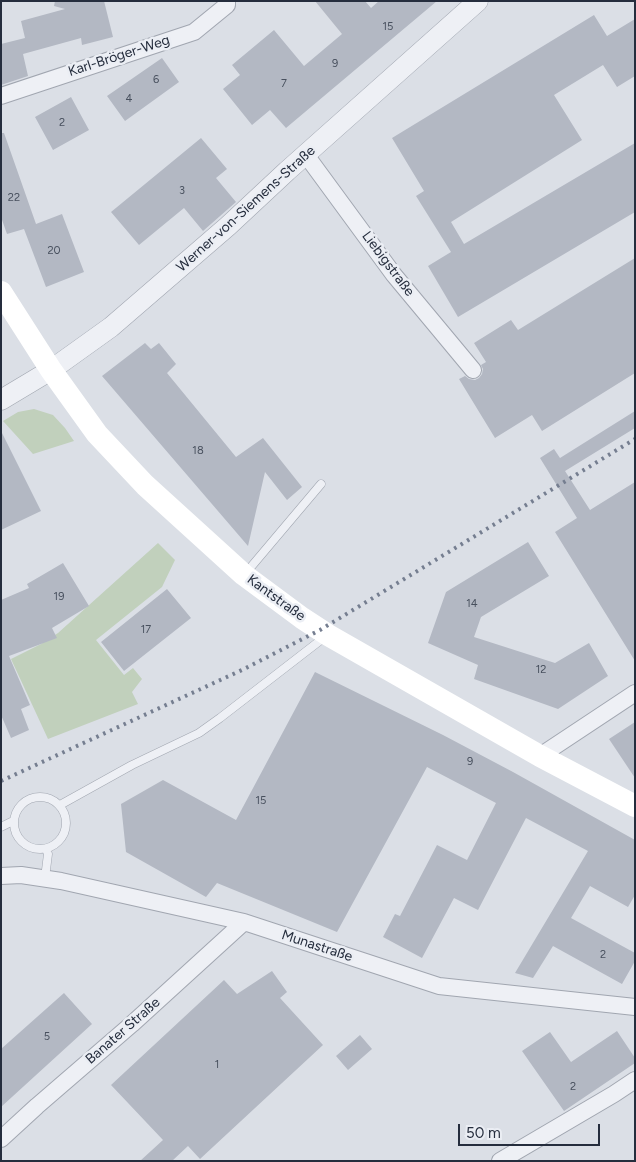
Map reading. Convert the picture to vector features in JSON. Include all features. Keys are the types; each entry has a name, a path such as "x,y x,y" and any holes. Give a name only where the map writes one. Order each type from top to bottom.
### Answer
{"main road":[{"name":"Kantstraße","path":"1,292 51,370 97,434 145,485 244,575 328,635 540,756 635,806"}],"street":[{"name":"Karl-Bröger-Weg","path":"1,96 194,32 227,5 227,1"},
{"name":"Werner-von-Siemens-Straße","path":"1,400 51,370 111,327 228,226 478,1"},
{"name":"Liebigstraße","path":"306,155 394,275 473,370"},
{"path":"540,756 635,694"},
{"name":"Munastraße","path":"1,876 21,875 61,881 244,922 439,986 635,1007"},
{"name":"Banater Straße","path":"1,1139 244,922"},
{"path":"500,1161 635,1080"}],"lane":[{"path":"244,575 321,484"},
{"path":"60,805 132,765 199,733 328,635"},
{"path":"36,797 44,797 60,805 66,822 65,831 61,839 46,849 38,850 22,843 17,837 13,821 15,812 20,805 36,797"},
{"path":"1,827 13,821"},
{"path":"45,878 48,854 46,849"}],"green space":[{"path":"34,409 53,415 74,441 33,454 3,421 18,412"},
{"path":"158,543 175,560 162,587 96,640 124,675 133,668 142,679 132,692 138,704 48,739 11,659 58,633"}],"building":[{"path":"55,1 104,1 113,37 82,45 81,38 23,54 28,76 1,85 1,44 25,38 21,21 65,9 54,6"},
{"path":"315,1 365,1 371,8 379,1 437,1 286,128 270,110 252,125 223,89 240,75 232,65 274,30 304,66 342,34"},
{"path":"594,15 607,36 635,19 635,76 617,87 603,65 554,95 582,140 451,222 464,244 635,143 635,212 458,317 428,266 451,252 416,196 424,191 392,138"},
{"path":"162,58 179,82 125,121 107,96"},
{"path":"71,97 89,130 53,150 35,117"},
{"path":"1,133 4,133 36,224 62,214 84,272 46,287 24,229 7,234 1,217"},
{"path":"201,138 227,169 216,178 236,202 203,231 184,208 139,245 111,212"},
{"path":"635,258 635,373 542,431 532,415 495,438 459,379 465,376 475,380 482,374 483,369 481,365 486,362 474,343 511,320 518,330"},
{"path":"145,343 151,349 159,343 176,364 167,373 236,457 263,438 302,487 287,500 265,472 248,546 102,376"},
{"path":"635,411 635,428 565,471 590,510 635,482 635,661 555,532 577,518 540,458 554,449 560,458"},
{"path":"1,431 41,511 1,530"},
{"path":"528,542 549,576 481,617 474,637 555,663 589,643 608,676 558,709 474,679 478,665 428,643 446,592"},
{"path":"63,563 89,606 52,628 57,638 9,656 30,705 21,709 29,730 11,738 1,715 1,600 29,588 27,584"},
{"path":"167,589 191,618 124,671 101,642"},
{"path":"315,672 443,735 635,840 635,895 628,907 590,886 571,918 635,953 635,961 622,984 553,946 533,978 515,973 588,851 526,818 478,910 454,898 422,958 383,937 395,914 400,916 437,845 467,860 496,803 427,767 337,932 217,883 206,897 126,852 121,804 163,780 236,820"},
{"path":"635,722 635,778 609,739"},
{"path":"272,971 287,992 280,998 323,1045 200,1159 188,1146 172,1161 140,1161 163,1140 111,1085 224,980 237,994"},
{"path":"64,993 92,1024 1,1107 1,1049"},
{"path":"617,1031 635,1058 635,1063 564,1111 522,1051 550,1032 571,1062"},
{"path":"360,1035 372,1049 348,1070 336,1056"}],"railway":[{"path":"1,781 242,670 320,630 635,439"}]}
